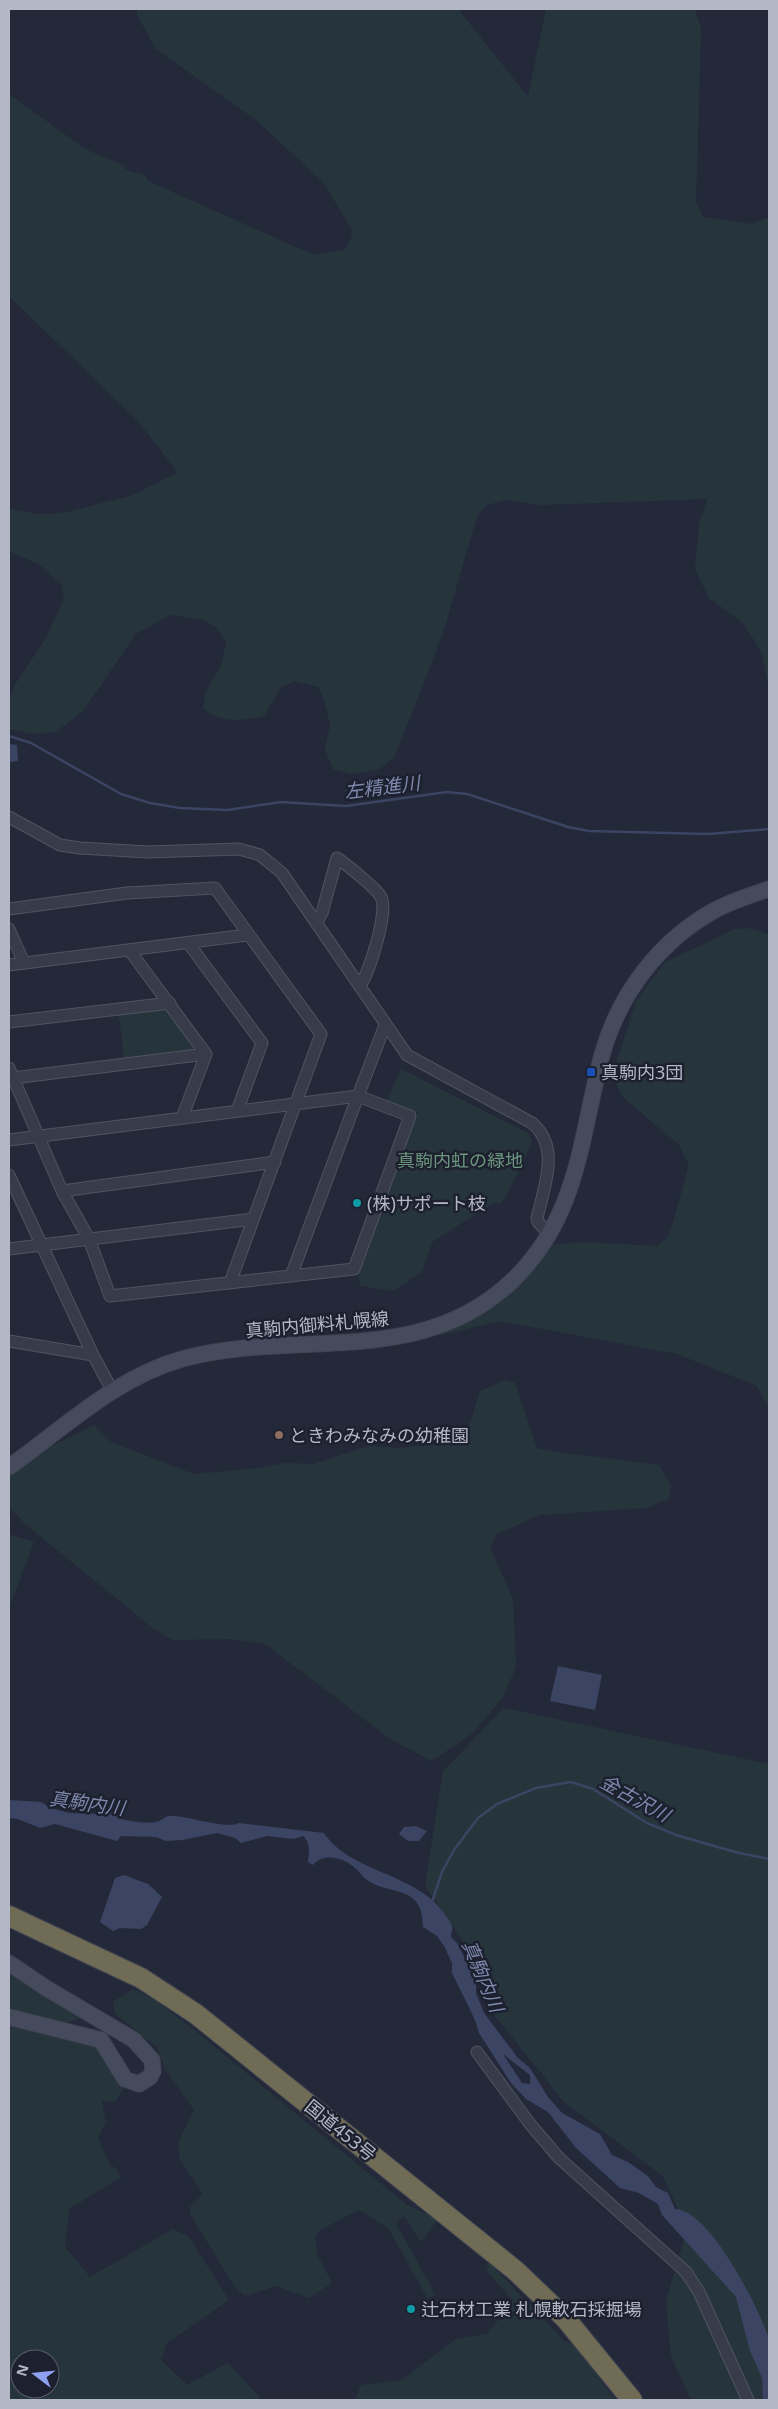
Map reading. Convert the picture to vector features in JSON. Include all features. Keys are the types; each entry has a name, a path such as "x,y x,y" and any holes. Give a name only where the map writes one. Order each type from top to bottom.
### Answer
{"highway":[{"name":"国道453号","path":"9,1916 141,1978 196,2014 516,2271 565,2318 632,2400"}],"main road":[{"name":"真駒内御料札幌線","path":"9,1467 112,1390 154,1369 210,1352 246,1348 376,1341 431,1330 472,1311 493,1297 532,1260 550,1235 572,1185 585,1137 603,1054 618,1014 639,976 662,948 685,929 716,910 769,889"},
{"path":"9,1962 46,1988 134,2040 152,2060 153,2071 150,2077 139,2084 125,2079 101,2040 9,2017"}],"street":[{"path":"9,817 60,845 148,852 239,849 260,855 282,873 407,1055 540,1129 548,1152 549,1164 537,1218 538,1222 550,1235"},
{"path":"316,923 322,913 337,858 381,897 384,909 367,976 360,986"},
{"path":"9,909 128,894 215,888 247,935 321,1034 297,1105 230,1283"},
{"path":"9,929 24,963"},
{"path":"9,965 188,944 247,935"},
{"path":"188,944 262,1044 237,1111"},
{"path":"130,951 206,1054"},
{"path":"9,1022 170,1003"},
{"path":"291,1276 385,1025"},
{"path":"182,1118 206,1054"},
{"path":"9,1140 39,1135 297,1105 358,1096 410,1116 354,1269 110,1296 89,1239 62,1192 39,1135 11,1073 206,1054"},
{"path":"62,1192 275,1162"},
{"path":"9,1175 43,1244 93,1355 112,1390"},
{"path":"9,1249 253,1219"},
{"path":"9,1341 93,1355"},
{"path":"477,2052 530,2124 559,2158 686,2272 699,2292 748,2400"}],"green space":[{"path":"138,9 458,9 528,97 546,9 695,9 701,29 696,202 703,217 752,224 769,217 769,688 761,651 744,624 709,598 695,569 699,524 707,499 540,505 506,500 487,505 477,516 443,633 395,756 380,769 351,774 333,769 325,749 330,724 324,700 318,687 294,681 281,688 264,716 248,719 224,719 203,708 206,692 222,663 226,641 215,626 200,619 170,615 136,634 83,711 56,732 33,734 9,729 9,704 14,686 46,638 64,598 61,584 40,565 9,551 9,509 38,514 63,513 133,495 175,474 176,470 137,420 9,296 9,94 85,149 123,165 126,170 145,175 148,181 298,248 316,255 344,250 351,239 352,230 323,182 256,120 156,49 137,15"},
{"path":"748,928 769,934 769,1408 757,1386 677,1354 500,1321 437,1336 497,1305 536,1268 551,1245 583,1242 657,1246 669,1236 689,1165 679,1145 624,1098 612,1077 636,1001 665,962 735,929"},
{"path":"167,1009 195,1046 191,1050 124,1059 119,1014"},
{"name":"真駒内虹の緑地","path":"401,1069 528,1133 532,1141 523,1164 501,1204 495,1202 432,1242 422,1272 393,1291 360,1286 358,1272 418,1113 387,1101"},
{"path":"505,1380 515,1383 537,1448 659,1465 671,1486 669,1499 646,1508 540,1515 497,1534 490,1548 513,1599 516,1667 503,1697 473,1733 432,1761 393,1741 265,1644 231,1639 172,1640 153,1628 25,1524 9,1507 9,1477 42,1451 94,1425 111,1442 194,1474 258,1468 285,1463 314,1464 368,1446 399,1448 449,1443 470,1424 480,1391"},
{"path":"9,1534 34,1542 9,1608"},
{"path":"504,1708 769,1764 769,2400 691,2400 671,2356 666,2301 687,2229 663,2176 564,2102 489,2008 485,1973 425,1886 443,1771"},
{"path":"9,1973 83,2017 64,2024 9,2014"},
{"path":"133,1989 156,2001 193,2029 407,2205 438,2219 421,2242 404,2216 396,2223 435,2294 428,2299 388,2228 359,2210 322,2229 315,2236 317,2254 332,2283 309,2298 276,2286 245,2296 235,2287 191,2216 190,2207 203,2194 180,2160 178,2143 194,2110 164,2068 157,2047 115,2014 113,2002"},
{"path":"9,2019 98,2042 124,2072 123,2089 115,2102 102,2101 106,2123 98,2137 110,2165 117,2169 121,2177 69,2209 65,2247 90,2277 173,2229 189,2237 229,2300 167,2343 161,2360 187,2385 228,2363 262,2400 9,2400"},
{"path":"489,2262 565,2342 574,2344 615,2400 355,2400 361,2385 402,2380 456,2339 487,2334 513,2301 486,2270"}],"water":[{"path":"9,744 17,745 18,761 9,762"},
{"path":"558,1666 602,1675 595,1710 550,1701"},
{"path":"9,1800 41,1802 51,1808 69,1813 104,1814 108,1810 118,1807 118,1818 137,1822 156,1822 168,1816 177,1816 216,1824 233,1825 239,1823 324,1833 350,1857 402,1881 434,1902 452,1925 451,1937 458,1944 476,1982 476,1993 484,2013 518,2058 530,2068 548,2097 562,2113 600,2134 612,2155 628,2162 648,2176 656,2187 668,2193 675,2209 689,2214 703,2225 717,2242 744,2285 769,2339 771,2360 769,2400 763,2400 762,2378 750,2351 736,2297 662,2215 658,2204 639,2193 620,2188 576,2148 548,2112 526,2099 511,2083 479,2033 475,2020 452,1973 452,1963 444,1946 437,1936 423,1927 417,1903 411,1897 375,1884 366,1879 350,1864 340,1859 323,1859 313,1865 308,1862 308,1845 303,1836 294,1839 267,1836 241,1843 235,1838 217,1833 166,1841 156,1837 121,1836 117,1841 55,1824 40,1828 18,1819 9,1818","holes":["503,2054 530,2075 530,2084 522,2083"]},
{"path":"416,1826 427,1831 419,1841 408,1841 399,1834 404,1827"},
{"path":"124,1875 148,1884 162,1897 147,1925 141,1929 120,1928 113,1931 100,1922 115,1878"}],"waterway":[{"name":"左精進川","path":"9,736 31,743 121,794 150,803 180,808 227,810 281,802 346,806 447,792 467,794 568,827 589,831 708,834 769,829"},
{"name":"金古沢川","path":"432,1902 442,1872 454,1850 478,1818 497,1804 536,1788 571,1782 593,1789 647,1823 676,1835 735,1852 769,1859"}],"place":[{"name":"真駒内3団","path":"591,1072"},
{"name":"(株)サポート枝","path":"357,1203"},
{"name":"ときわみなみの幼稚園","path":"279,1435"},
{"name":"辻石材工業 札幌軟石採掘場","path":"411,2309"}],"water label":[{"name":"真駒内川","path":"87,1803"},
{"name":"真駒内川","path":"483,1976"}]}
